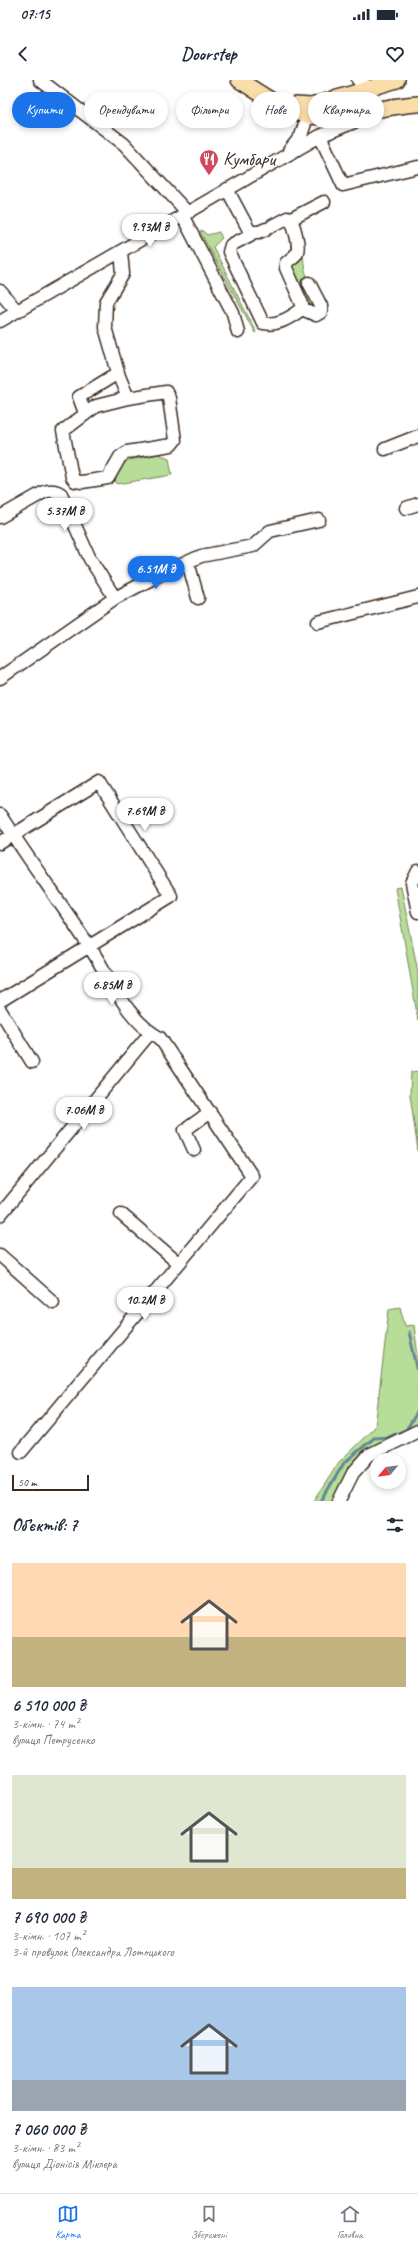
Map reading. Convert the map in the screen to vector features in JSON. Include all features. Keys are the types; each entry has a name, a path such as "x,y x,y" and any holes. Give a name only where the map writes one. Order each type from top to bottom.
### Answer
{"main road":[{"path":"240,80 286,108 308,108"},
{"path":"348,92 364,84 397,80"},
{"path":"384,107 418,104"}],"street":[{"path":"40,80 124,144 185,214 233,313 238,332"},
{"path":"0,320 287,154 319,137 398,105"},
{"path":"287,154 301,136 308,116"},
{"path":"319,137 324,128"},
{"path":"319,137 343,185 418,167"},
{"path":"227,189 250,232"},
{"path":"250,232 259,232 287,218 291,219 324,202"},
{"path":"291,219 295,228 297,249 296,255 286,263 286,268 302,304 302,309"},
{"path":"250,232 250,235 231,245 229,252 263,323 272,325 302,309"},
{"path":"121,251 123,274 106,302 105,328 118,373 128,398"},
{"path":"302,309 316,315 321,312 321,306 309,283"},
{"path":"0,291 17,311"},
{"path":"85,413 79,397 118,373"},
{"path":"166,392 169,398 175,440 171,445 127,452 120,457 108,478 82,482 75,481 72,477 63,431 85,413 109,402 166,392"},
{"path":"385,449 418,436"},
{"path":"0,517 44,492 50,490 61,494 90,559 115,598"},
{"path":"406,508 418,504"},
{"path":"0,678 115,598 201,556 253,546 270,531 319,520"},
{"path":"188,562 198,598"},
{"path":"318,622 418,597"},
{"path":"0,843 99,782 171,896 0,1001"},
{"path":"0,816 89,947 132,1015 150,1033 160,1038 252,1176 20,1452"},
{"path":"418,871 412,883 418,912"},
{"path":"0,1010 32,1062"},
{"path":"0,1215 150,1033"},
{"path":"194,1150 185,1130 210,1112"},
{"path":"121,1214 178,1263"},
{"path":"0,1255 53,1302"},
{"path":"339,1501 353,1473 369,1455 418,1431"}],"green space":[{"path":"203,231 207,235 219,232 222,238 213,247 256,332 255,333 200,232"},
{"path":"303,256 305,271 308,278 303,281 315,308 314,310 310,309 290,270 290,265"},
{"path":"159,454 169,458 172,475 117,484 115,479 125,461"},
{"path":"401,887 418,972 418,1020 395,888"},
{"path":"418,1071 418,1151 410,1095 411,1072"},
{"path":"400,1307 405,1326 414,1325 418,1356 418,1431 373,1453 370,1453 339,1501 314,1501 339,1462 375,1427 389,1309"}],"waterway":[{"path":"409,1332 418,1372"},
{"path":"321,1501 344,1463 374,1438 389,1437 406,1430 418,1411"}],"place":[{"name":"Кумбари","path":"209,176"}]}
